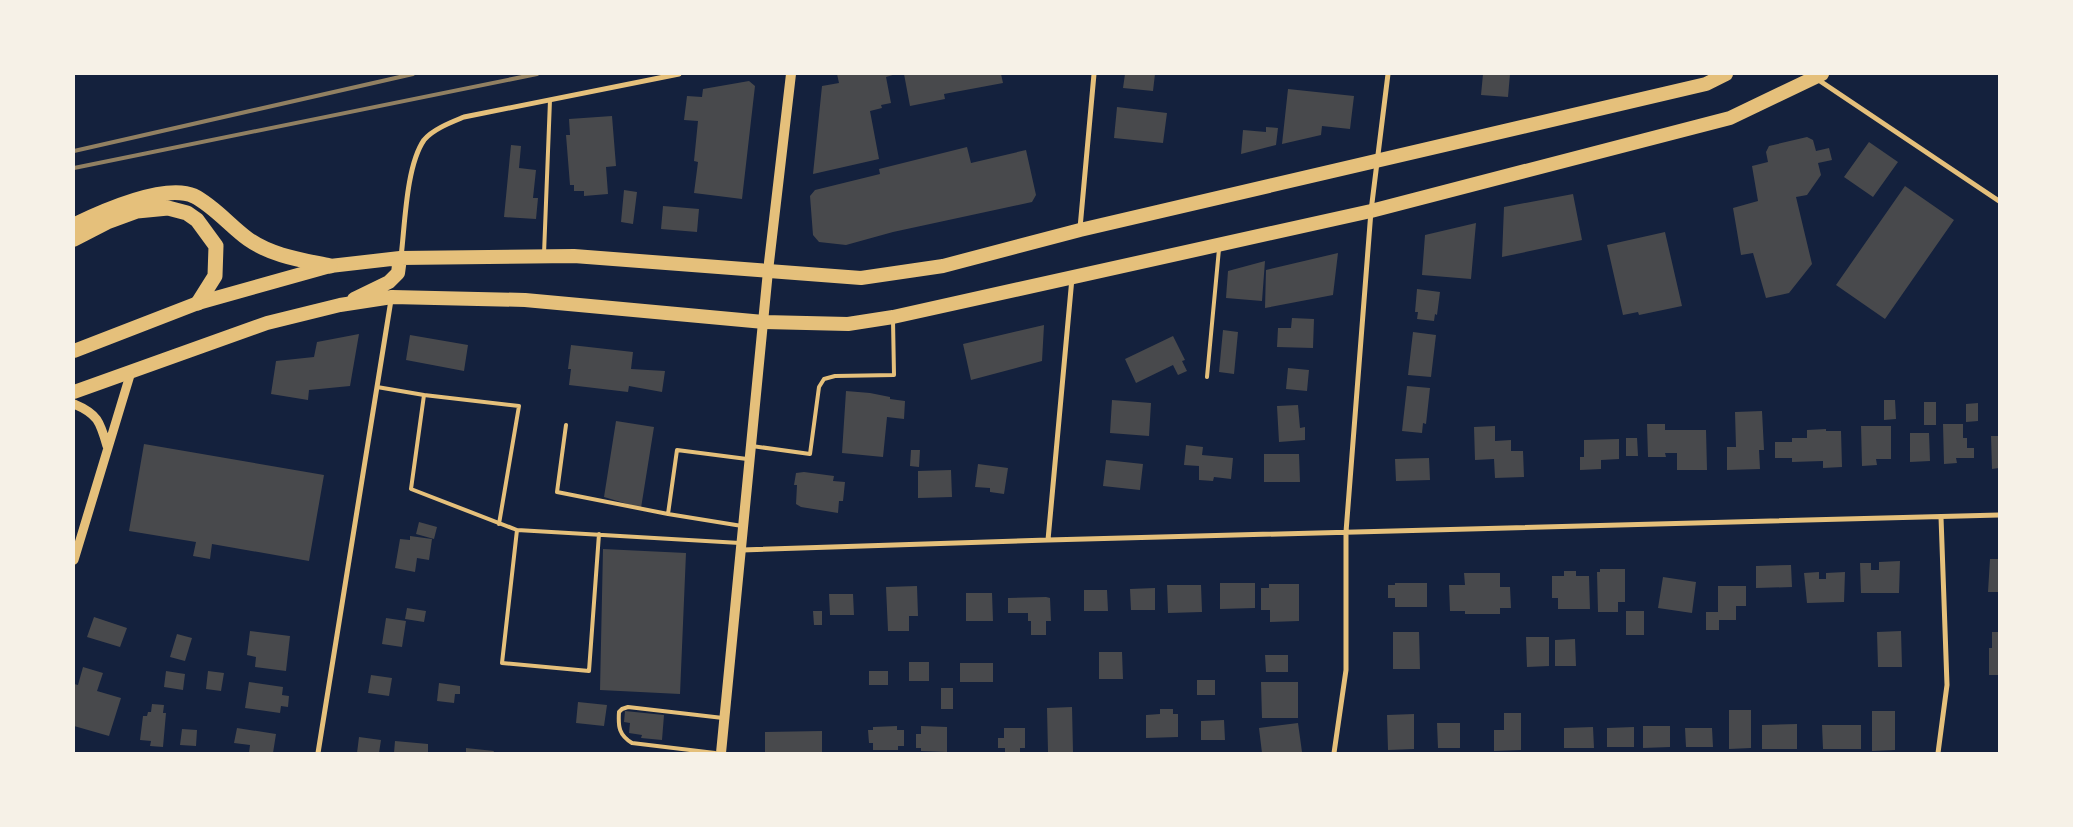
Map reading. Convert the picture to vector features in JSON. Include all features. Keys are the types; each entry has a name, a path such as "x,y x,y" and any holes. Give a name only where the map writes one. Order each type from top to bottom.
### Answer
{"highway":[{"path":"74,351 198,303 330,266 400,258 574,256 861,278 943,266 1080,230 1706,84 1726,74"},
{"path":"74,392 268,323 340,305 392,297 525,300 764,322 848,324 893,317 1372,211 1730,118 1815,75"},
{"path":"74,225 103,210 145,197 176,192 193,196 249,240 280,256 330,266"},
{"path":"74,239 107,222 137,211 168,208 187,213 197,220 216,246 215,276 198,303"},
{"path":"340,305 389,282 398,273 400,258"}],"main road":[{"path":"721,753 768,271 791,74"}],"street":[{"path":"400,258 412,165 425,139 444,126 464,117 679,74"},
{"path":"1080,230 1094,74"},
{"path":"1334,753 1346,670 1346,532 1372,211 1388,74"},
{"path":"1815,75 1999,201"},
{"path":"1048,540 1072,278"},
{"path":"318,753 392,297"},
{"path":"74,560 131,372"},
{"path":"74,404 87,409 100,421 107,447"},
{"path":"742,546 1048,540 1999,515"},
{"path":"1938,753 1947,685 1941,517"}],"lane":[{"path":"544,257 550,100"},
{"path":"1207,377 1219,244"},
{"path":"752,446 810,454 819,387 824,379 836,376 894,375 893,317"},
{"path":"377,387 424,395 519,406 499,524"},
{"path":"424,395 411,489 517,530 598,534 742,546"},
{"path":"566,425 557,492 668,514 744,526"},
{"path":"668,514 677,450 751,460"},
{"path":"517,530 502,663 589,671 598,534"},
{"path":"715,753 632,743 620,733 619,712 622,708 628,707 725,718"}],"building":[{"path":"837,74 896,74 886,77 891,103 881,105 882,108 870,111 879,159 813,174 822,86 839,83"},
{"path":"904,74 1001,74 1003,83 944,94 945,99 910,106"},
{"path":"1125,74 1155,74 1153,91 1123,88"},
{"path":"1483,74 1510,74 1508,97 1481,95"},
{"path":"749,81 755,86 742,199 694,193 698,162 694,161 698,121 684,120 687,96 702,97 703,89"},
{"path":"1288,89 1354,96 1350,129 1322,126 1321,135 1282,144"},
{"path":"1117,107 1167,113 1163,143 1114,138"},
{"path":"612,116 616,166 606,167 608,194 584,196 584,191 574,191 574,185 570,185 566,135 570,135 569,119"},
{"path":"1266,127 1278,128 1276,145 1241,154 1243,130 1266,132"},
{"path":"1807,137 1813,140 1816,151 1829,148 1832,160 1818,163 1821,175 1807,195 1796,197 1812,264 1789,293 1766,298 1753,253 1741,255 1733,208 1758,201 1752,166 1768,162 1766,152 1769,146"},
{"path":"1869,142 1898,162 1873,197 1844,177"},
{"path":"511,145 521,146 519,168 536,170 533,198 538,198 536,219 504,217"},
{"path":"967,147 971,163 1026,150 1036,195 1032,202 893,232 846,245 819,242 813,235 810,196 815,190 880,174 879,169"},
{"path":"1905,186 1954,220 1885,319 1836,285"},
{"path":"624,190 637,192 633,224 621,222"},
{"path":"1573,194 1582,240 1502,257 1504,207"},
{"path":"663,206 699,209 697,232 661,229"},
{"path":"1476,223 1471,279 1422,275 1425,235"},
{"path":"1665,232 1682,306 1639,315 1638,312 1623,315 1607,245"},
{"path":"1338,253 1333,295 1265,308 1266,270"},
{"path":"1265,261 1262,301 1226,298 1228,271"},
{"path":"1417,289 1440,292 1437,315 1435,314 1434,321 1417,319 1418,312 1415,312"},
{"path":"1292,318 1314,319 1313,348 1277,347 1278,328 1291,328"},
{"path":"1044,325 1042,361 971,380 963,344"},
{"path":"1223,330 1238,332 1234,374 1219,372"},
{"path":"1413,332 1436,335 1431,377 1408,375"},
{"path":"359,334 350,386 309,390 308,400 271,394 276,361 314,357 317,342"},
{"path":"410,335 468,345 464,371 406,360"},
{"path":"1173,336 1185,360 1182,361 1187,371 1178,375 1173,365 1136,383 1125,359"},
{"path":"571,345 633,352 631,369 665,371 662,392 629,386 628,392 569,385 571,369 568,369"},
{"path":"1288,368 1309,370 1307,391 1286,389"},
{"path":"1407,386 1430,388 1426,424 1423,423 1422,433 1402,431"},
{"path":"846,391 870,393 905,401 904,419 887,417 883,457 842,453"},
{"path":"1112,400 1151,403 1149,436 1110,433"},
{"path":"1884,400 1895,400 1896,419 1884,420"},
{"path":"1924,402 1936,402 1936,425 1924,425"},
{"path":"1978,403 1978,421 1966,422 1966,404"},
{"path":"1298,405 1300,428 1305,427 1305,440 1279,442 1277,406"},
{"path":"1762,411 1764,450 1759,450 1760,469 1727,470 1727,447 1736,447 1735,412"},
{"path":"616,421 654,427 641,508 604,497"},
{"path":"1647,424 1665,424 1665,430 1706,430 1707,470 1677,470 1677,453 1665,453 1666,457 1648,457"},
{"path":"1943,424 1963,424 1963,438 1967,438 1967,448 1974,448 1974,458 1956,458 1957,463 1944,464"},
{"path":"1495,426 1495,441 1511,440 1511,451 1523,451 1524,477 1495,478 1494,459 1475,460 1474,427"},
{"path":"1861,426 1891,426 1891,459 1876,459 1877,465 1862,466"},
{"path":"1826,429 1826,431 1841,431 1842,467 1823,468 1823,461 1792,462 1792,458 1775,458 1775,442 1792,442 1792,438 1807,438 1807,430"},
{"path":"1910,433 1929,433 1930,461 1910,462"},
{"path":"1991,436 1999,436 1999,468 1992,469"},
{"path":"1626,438 1637,438 1638,456 1626,456"},
{"path":"1619,439 1619,459 1601,460 1601,469 1580,470 1580,457 1584,457 1584,440"},
{"path":"144,444 324,475 309,561 212,544 210,559 193,556 196,542 129,531"},
{"path":"1186,445 1203,447 1202,455 1233,458 1231,479 1214,477 1213,481 1199,480 1199,466 1184,465"},
{"path":"911,450 920,450 919,467 910,466"},
{"path":"1264,454 1299,454 1300,482 1264,482"},
{"path":"1429,458 1430,480 1396,481 1395,459"},
{"path":"1106,460 1143,464 1140,490 1103,486"},
{"path":"978,464 1008,468 1004,494 990,492 990,488 975,487"},
{"path":"951,470 952,497 918,498 918,471"},
{"path":"804,472 834,476 833,481 845,482 843,501 839,501 838,513 801,507 796,504 797,485 794,485 796,473"},
{"path":"419,522 437,527 434,539 416,534"},
{"path":"410,536 432,539 429,560 417,558 415,572 395,568 400,539 410,540"},
{"path":"603,549 686,553 680,694 600,690"},
{"path":"1990,559 1999,559 1999,592 1988,592"},
{"path":"1900,561 1899,593 1861,593 1860,563 1871,563 1871,570 1879,570 1879,562"},
{"path":"1791,565 1792,587 1756,588 1756,566"},
{"path":"1600,569 1625,569 1625,602 1618,602 1618,612 1598,612 1597,572 1600,572"},
{"path":"1564,571 1576,571 1576,576 1589,576 1590,609 1558,609 1558,598 1552,598 1552,576 1564,576"},
{"path":"1819,572 1819,579 1826,579 1826,573 1845,572 1844,602 1807,603 1804,573"},
{"path":"1464,573 1500,573 1500,587 1510,587 1511,608 1500,608 1500,614 1465,614 1465,611 1450,611 1449,585 1465,585"},
{"path":"1663,577 1696,582 1692,613 1658,608"},
{"path":"1220,583 1255,583 1255,608 1220,609"},
{"path":"1395,583 1427,583 1427,607 1395,607 1395,598 1388,598 1388,585 1395,585"},
{"path":"1269,584 1299,584 1299,621 1270,622 1270,610 1261,610 1261,588 1269,588"},
{"path":"1167,585 1201,585 1202,612 1168,613"},
{"path":"917,586 918,616 909,616 909,631 888,631 886,587"},
{"path":"1718,586 1746,586 1746,606 1736,606 1736,620 1719,620 1719,630 1706,630 1706,612 1718,612"},
{"path":"1155,588 1155,610 1131,610 1130,589"},
{"path":"1084,590 1107,590 1108,611 1084,611"},
{"path":"966,593 992,593 993,621 966,621"},
{"path":"829,594 853,594 854,615 830,615"},
{"path":"1008,598 1050,598 1051,621 1046,621 1046,635 1031,635 1031,621 1028,621 1028,613 1008,613"},
{"path":"407,608 426,611 424,622 405,619"},
{"path":"813,611 822,611 822,625 814,625"},
{"path":"1626,611 1644,611 1644,635 1626,635"},
{"path":"94,617 127,628 120,647 87,637"},
{"path":"386,618 406,621 402,647 382,644"},
{"path":"250,631 290,636 286,671 255,667 256,657 247,655"},
{"path":"1901,631 1902,667 1878,667 1877,632"},
{"path":"1393,632 1419,632 1420,669 1393,669"},
{"path":"1992,632 1999,632 1999,675 1989,675 1989,648 1992,648"},
{"path":"177,634 192,638 185,661 170,657"},
{"path":"1526,637 1549,637 1549,666 1527,667"},
{"path":"1575,639 1576,666 1555,666 1555,640"},
{"path":"1099,652 1122,652 1123,679 1099,679"},
{"path":"1265,655 1288,655 1288,672 1266,672"},
{"path":"909,662 929,662 929,681 909,681"},
{"path":"960,663 993,663 993,682 960,682"},
{"path":"83,667 103,673 97,691 121,698 109,736 74,726 74,684 78,685"},
{"path":"166,671 185,674 183,690 164,687"},
{"path":"208,671 224,673 221,691 206,689"},
{"path":"869,671 888,671 888,685 869,685"},
{"path":"371,675 392,678 389,696 368,693"},
{"path":"1197,680 1215,680 1215,695 1197,695"},
{"path":"249,682 283,687 282,695 289,696 288,707 281,706 280,713 245,708"},
{"path":"1261,682 1298,682 1298,718 1262,718"},
{"path":"439,683 460,686 460,694 455,694 454,703 437,701"},
{"path":"941,688 953,688 953,709 941,709"},
{"path":"578,702 607,705 604,726 576,723"},
{"path":"152,704 164,705 163,713 166,713 163,747 150,746 151,741 140,740 143,716 147,716 148,712 151,712"},
{"path":"1072,707 1073,752 1048,752 1047,708"},
{"path":"1160,709 1173,709 1173,714 1178,714 1178,737 1146,738 1146,715 1160,714"},
{"path":"1729,710 1751,710 1751,748 1729,749"},
{"path":"625,711 664,715 662,740 641,738 642,735 629,733 630,723 624,722"},
{"path":"1872,711 1895,711 1895,750 1872,751"},
{"path":"1504,713 1521,713 1521,750 1494,751 1494,730 1504,730"},
{"path":"1414,714 1414,749 1388,750 1387,715"},
{"path":"1224,720 1225,740 1201,740 1201,721"},
{"path":"1298,723 1302,752 1262,753 1259,728"},
{"path":"1437,723 1460,723 1460,748 1438,748"},
{"path":"1797,724 1797,749 1762,749 1762,725"},
{"path":"1822,725 1861,725 1861,749 1823,749"},
{"path":"897,726 897,730 904,730 904,746 898,746 898,750 873,750 873,743 869,743 868,730 873,730 873,727"},
{"path":"921,726 947,727 947,752 921,751 921,748 916,748 916,734 921,734"},
{"path":"1643,726 1670,726 1670,747 1643,748"},
{"path":"1593,727 1594,748 1564,748 1564,728"},
{"path":"1634,727 1634,747 1607,747 1607,728"},
{"path":"237,728 276,734 273,753 249,753 250,745 234,743"},
{"path":"1004,728 1025,728 1025,748 1020,748 1020,753 1005,753 1005,748 998,748 998,738 1004,738"},
{"path":"1685,728 1712,728 1713,747 1686,747"},
{"path":"182,729 197,730 196,746 180,745"},
{"path":"822,731 822,753 765,753 765,732"},
{"path":"359,737 381,740 379,753 357,753"},
{"path":"395,741 428,744 428,753 394,753"},
{"path":"466,748 494,751 493,753 466,753"}],"railway":[{"path":"74,151 413,74"},
{"path":"74,168 537,74"}]}
